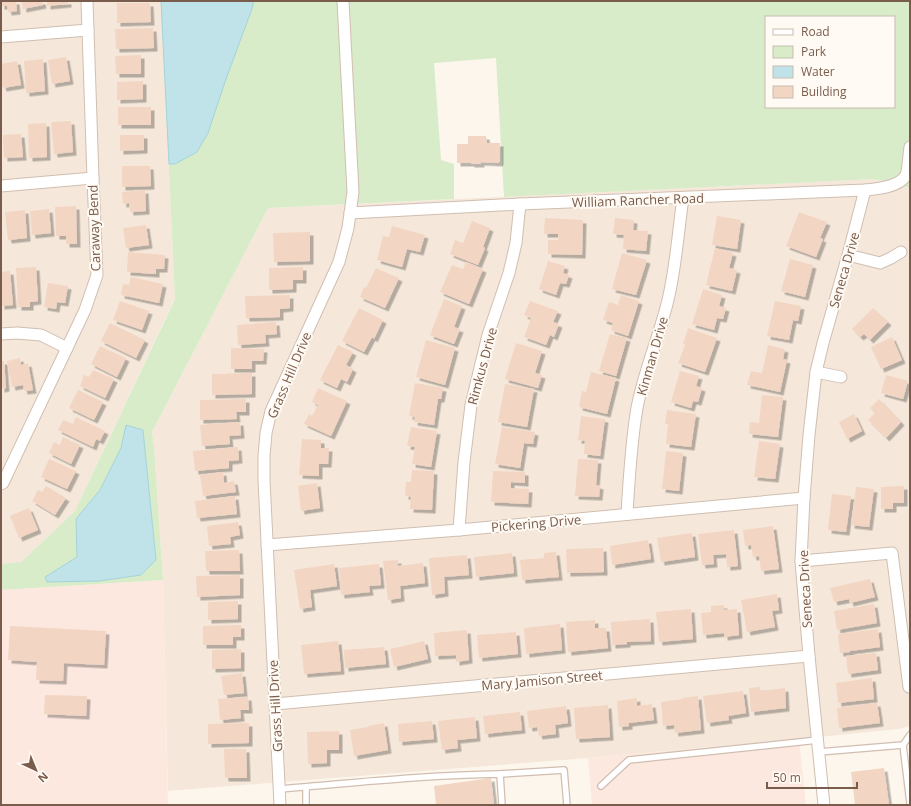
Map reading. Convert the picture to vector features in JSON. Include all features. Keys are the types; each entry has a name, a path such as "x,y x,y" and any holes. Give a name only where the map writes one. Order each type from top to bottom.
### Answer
{"street":[{"name":"Caraway Bend","path":"2,484 68,348 85,310 97,275 92,178 87,1"},
{"name":"Grass Hill Drive","path":"280,805 264,456 266,433 271,411 339,262 348,228 353,192 343,1"},
{"path":"1,37 88,30"},
{"name":"William Rancher Road","path":"350,213 520,204 865,190 890,187 906,176 910,147"},
{"path":"1,186 92,178"},
{"name":"Seneca Drive","path":"822,804 818,740 801,561 804,498 816,372 865,190"},
{"name":"Kinman Drive","path":"627,514 631,452 637,408 668,299 674,265 682,198"},
{"name":"Rimkus Drive","path":"459,530 464,462 471,405 488,335 509,273 516,243 520,204"},
{"path":"848,255 880,263 900,252"},
{"path":"1,334 17,333 41,335 68,348"},
{"path":"816,372 841,377"},
{"name":"Pickering Drive","path":"267,545 459,530 804,498"},
{"path":"801,561 892,553 909,688"},
{"name":"Mary Jamison Street","path":"275,704 809,656"}],"lane":[{"path":"910,735 903,745 910,803"},
{"path":"601,786 628,760 818,740"},
{"path":"819,752 903,745"},
{"path":"279,789 469,774 500,774 564,770 567,805"},
{"path":"500,774 502,805"},
{"path":"306,787 306,805"}],"shaded area":[{"path":"1,1 161,1 175,298 75,511 21,562 1,564"},
{"path":"874,179 910,188 910,726 899,729 799,739 588,758 168,791 163,580 152,432 268,208"},
{"path":"163,580 168,805 1,805 1,590"},
{"path":"799,739 806,805 592,805 588,758"}],"green space":[{"path":"161,1 910,1 910,188 874,179 504,197 496,58 434,63 441,160 454,164 454,199 268,208 152,432 163,580 1,590 1,564 21,562 75,511 175,299"}],"water":[{"path":"161,1 253,1 253,6 208,133 197,152 175,164 169,164"},
{"path":"126,425 143,430 156,560 141,575 99,581 47,582 45,577 77,557 76,519 100,490 121,448"}],"building":[{"path":"1,1 16,1 17,11 8,12 7,6 1,6"},
{"path":"22,1 42,1 43,5 23,9"},
{"path":"47,1 68,1 68,4 47,6"},
{"path":"117,3 150,3 151,22 117,23"},
{"path":"153,28 154,48 116,49 115,29"},
{"path":"141,55 141,74 116,74 115,56"},
{"path":"66,57 70,81 52,84 48,60"},
{"path":"43,59 45,91 26,93 24,61"},
{"path":"17,61 21,85 3,88 1,79 1,64"},
{"path":"143,81 143,99 117,100 117,82"},
{"path":"118,107 151,107 151,125 118,125"},
{"path":"71,121 73,152 54,154 51,122"},
{"path":"46,123 47,157 29,158 28,124"},
{"path":"21,134 23,157 4,158 3,135"},
{"path":"120,135 144,135 144,150 120,151"},
{"path":"468,136 486,136 487,143 500,143 500,162 481,162 481,164 457,163 457,144 468,144"},
{"path":"122,166 150,166 151,186 122,187"},
{"path":"145,190 146,211 130,212 129,203 123,204 122,192"},
{"path":"76,206 77,244 66,244 66,236 56,236 55,207"},
{"path":"49,209 51,233 32,235 30,211"},
{"path":"25,210 27,238 8,240 5,212"},
{"path":"799,212 827,222 820,238 823,239 816,257 786,246"},
{"path":"717,216 741,220 737,249 712,245"},
{"path":"545,218 583,220 582,255 548,254 548,240 558,240 558,234 544,234"},
{"path":"615,218 634,220 633,230 648,231 646,251 623,249 624,235 613,234"},
{"path":"472,221 490,228 483,247 485,248 478,265 450,254 455,240 463,243"},
{"path":"146,225 149,245 126,248 123,228"},
{"path":"392,226 425,235 420,252 407,249 402,267 377,260 383,236 389,237"},
{"path":"310,232 310,261 274,262 273,233"},
{"path":"715,248 733,253 729,268 737,270 732,291 706,285"},
{"path":"128,252 165,255 164,269 156,269 156,274 127,272"},
{"path":"622,253 647,260 636,295 612,289"},
{"path":"790,259 813,265 805,297 781,291"},
{"path":"548,261 565,266 563,273 569,275 566,284 560,283 556,295 539,289"},
{"path":"466,262 483,269 469,304 440,292 452,265 463,269"},
{"path":"36,267 38,301 30,302 30,307 18,307 16,268"},
{"path":"303,267 303,280 293,280 293,289 269,290 269,268"},
{"path":"376,268 399,278 385,308 360,297 364,287 366,288"},
{"path":"10,271 13,305 1,306 1,272"},
{"path":"131,277 163,284 159,303 121,295 123,284 129,285"},
{"path":"48,283 68,286 65,303 57,302 56,309 44,307"},
{"path":"703,289 722,295 719,306 726,308 723,319 717,318 714,330 692,324"},
{"path":"290,295 290,308 280,309 280,317 246,318 245,296"},
{"path":"621,295 639,301 628,336 611,330 613,323 603,320 609,302 618,305"},
{"path":"444,299 462,306 454,327 460,329 454,344 430,335"},
{"path":"120,301 149,311 142,330 113,320"},
{"path":"530,301 558,311 553,322 559,324 554,337 550,335 546,345 524,337 531,318 524,315"},
{"path":"775,301 801,306 798,321 793,320 789,340 767,336"},
{"path":"359,308 383,320 374,339 372,337 364,352 342,341"},
{"path":"873,308 888,322 870,340 864,334 860,337 852,329"},
{"path":"276,322 277,334 265,335 266,343 238,345 237,325"},
{"path":"110,323 145,340 136,358 101,341"},
{"path":"688,328 717,338 705,372 678,363 685,345 683,344"},
{"path":"610,334 627,338 616,376 599,371"},
{"path":"892,337 902,360 881,369 871,347"},
{"path":"426,340 455,348 445,385 416,377"},
{"path":"516,343 542,351 535,373 542,375 538,388 505,379"},
{"path":"338,345 353,352 346,365 353,369 347,382 341,379 337,388 320,380"},
{"path":"768,345 785,349 783,359 787,360 780,392 747,385 751,371 762,373"},
{"path":"100,346 126,358 117,377 91,364"},
{"path":"231,348 264,349 263,361 252,361 252,369 231,369"},
{"path":"20,358 21,365 28,363 33,390 24,391 23,385 12,387 7,361"},
{"path":"1,361 4,361 6,388 1,389"},
{"path":"93,370 114,379 105,398 80,386 84,375 89,377"},
{"path":"680,371 699,376 696,386 702,388 698,402 693,401 691,408 671,402"},
{"path":"591,372 616,378 607,414 579,407 582,391 586,392"},
{"path":"252,373 252,394 212,395 212,374"},
{"path":"886,375 908,381 903,399 881,393"},
{"path":"415,383 443,388 441,399 438,399 434,425 414,422 415,417 409,416"},
{"path":"505,384 534,389 527,427 498,422"},
{"path":"318,388 347,401 331,436 304,424 309,414 312,416 318,405 312,402"},
{"path":"78,390 103,402 94,420 69,408"},
{"path":"762,395 783,397 778,437 749,434 750,422 759,423"},
{"path":"246,399 246,412 236,412 237,419 200,420 200,400"},
{"path":"879,399 901,422 886,438 868,420 875,413 870,408"},
{"path":"667,410 696,414 691,447 666,444 668,424 665,424"},
{"path":"854,414 862,431 847,439 839,422"},
{"path":"581,416 605,419 600,456 584,454 585,441 578,440"},
{"path":"76,417 105,431 100,441 96,439 93,447 58,430 63,420 73,424"},
{"path":"240,422 241,435 229,436 230,444 202,446 200,425"},
{"path":"411,427 437,431 431,467 412,464 415,447 407,446"},
{"path":"502,427 535,432 533,444 524,443 520,468 495,464"},
{"path":"63,437 80,445 71,464 49,453 54,442 60,445"},
{"path":"302,439 321,440 321,448 329,448 328,464 319,464 319,476 299,475"},
{"path":"759,441 780,444 775,479 754,477"},
{"path":"238,447 239,460 229,461 229,468 195,471 193,451"},
{"path":"666,451 683,453 679,491 662,489"},
{"path":"49,459 76,471 67,489 41,477"},
{"path":"578,459 598,460 596,485 600,486 599,497 575,496"},
{"path":"412,470 434,471 432,510 410,509 411,497 405,496 406,482 411,482"},
{"path":"493,471 525,472 525,483 511,482 511,488 529,489 528,504 491,502"},
{"path":"223,472 224,483 234,481 236,492 203,496 200,475"},
{"path":"317,483 320,508 301,511 298,486"},
{"path":"46,486 66,498 55,515 32,501 38,490 42,492"},
{"path":"904,486 904,503 893,503 893,509 881,509 881,487"},
{"path":"856,487 874,489 869,527 851,525"},
{"path":"832,494 851,496 846,532 828,530"},
{"path":"235,496 237,514 197,518 195,501"},
{"path":"29,508 38,530 19,538 10,516"},
{"path":"238,522 240,535 230,537 231,544 209,546 207,526"},
{"path":"773,526 779,569 761,571 759,556 753,557 751,545 745,546 743,530"},
{"path":"734,530 738,566 727,567 726,554 713,555 714,564 702,565 698,534"},
{"path":"692,533 695,557 661,562 657,538"},
{"path":"648,540 651,559 612,565 610,546"},
{"path":"603,548 604,572 567,573 566,549"},
{"path":"239,550 240,571 206,571 205,551"},
{"path":"556,552 559,577 522,580 520,560 544,558 544,553"},
{"path":"512,553 514,573 476,577 474,557"},
{"path":"467,555 469,575 444,577 445,593 432,595 429,558"},
{"path":"398,560 398,566 423,563 425,583 400,586 401,598 388,600 383,561"},
{"path":"334,564 337,586 310,590 312,607 300,609 294,570"},
{"path":"379,564 381,585 369,586 370,592 341,595 339,568"},
{"path":"240,575 240,595 197,597 196,576"},
{"path":"870,579 875,597 850,603 849,599 834,602 830,588"},
{"path":"777,594 779,610 772,611 775,627 747,632 741,600"},
{"path":"238,601 238,619 208,620 208,602"},
{"path":"874,604 877,623 837,630 834,611"},
{"path":"724,605 724,610 737,609 739,635 724,637 724,633 703,635 701,613 711,612 711,606"},
{"path":"691,609 693,639 659,642 656,612"},
{"path":"650,619 651,641 627,642 627,644 612,645 611,622"},
{"path":"595,620 595,628 606,628 608,648 568,652 566,622"},
{"path":"560,624 562,650 526,654 524,628"},
{"path":"241,625 241,637 233,637 233,645 203,645 203,626"},
{"path":"10,626 106,631 104,665 64,663 63,681 36,680 37,662 8,660"},
{"path":"878,629 880,647 840,653 838,634"},
{"path":"467,630 469,660 456,662 456,655 435,656 434,633"},
{"path":"516,632 518,654 479,658 477,635"},
{"path":"338,641 341,671 304,674 301,645"},
{"path":"424,641 428,659 394,667 390,649"},
{"path":"384,647 386,664 345,668 344,650"},
{"path":"241,649 241,668 212,669 212,650"},
{"path":"876,653 878,670 848,674 846,656"},
{"path":"242,673 244,693 224,695 221,676"},
{"path":"872,678 874,699 838,703 836,683"},
{"path":"760,687 760,691 785,688 786,708 751,712 749,688"},
{"path":"743,691 746,713 728,716 729,720 707,723 703,696"},
{"path":"45,695 87,696 86,716 44,714"},
{"path":"698,696 701,730 675,733 674,725 663,726 661,702"},
{"path":"248,697 249,710 240,710 241,718 220,720 218,699"},
{"path":"637,698 637,706 652,704 654,720 629,723 629,726 619,727 617,701"},
{"path":"877,703 880,723 839,728 837,708"},
{"path":"608,705 610,737 576,739 574,708"},
{"path":"566,706 568,723 555,725 556,734 539,736 537,727 529,728 527,711"},
{"path":"520,712 522,730 485,734 483,716"},
{"path":"475,717 477,738 457,740 458,748 442,750 438,721"},
{"path":"432,721 434,739 399,742 398,724"},
{"path":"249,723 249,743 208,744 208,724"},
{"path":"384,723 388,750 354,756 350,730"},
{"path":"339,731 339,750 327,750 327,763 308,764 307,732"},
{"path":"224,749 246,749 247,778 225,778"},
{"path":"884,768 889,805 855,805 851,772"},
{"path":"491,778 494,805 436,805 434,786"}]}
